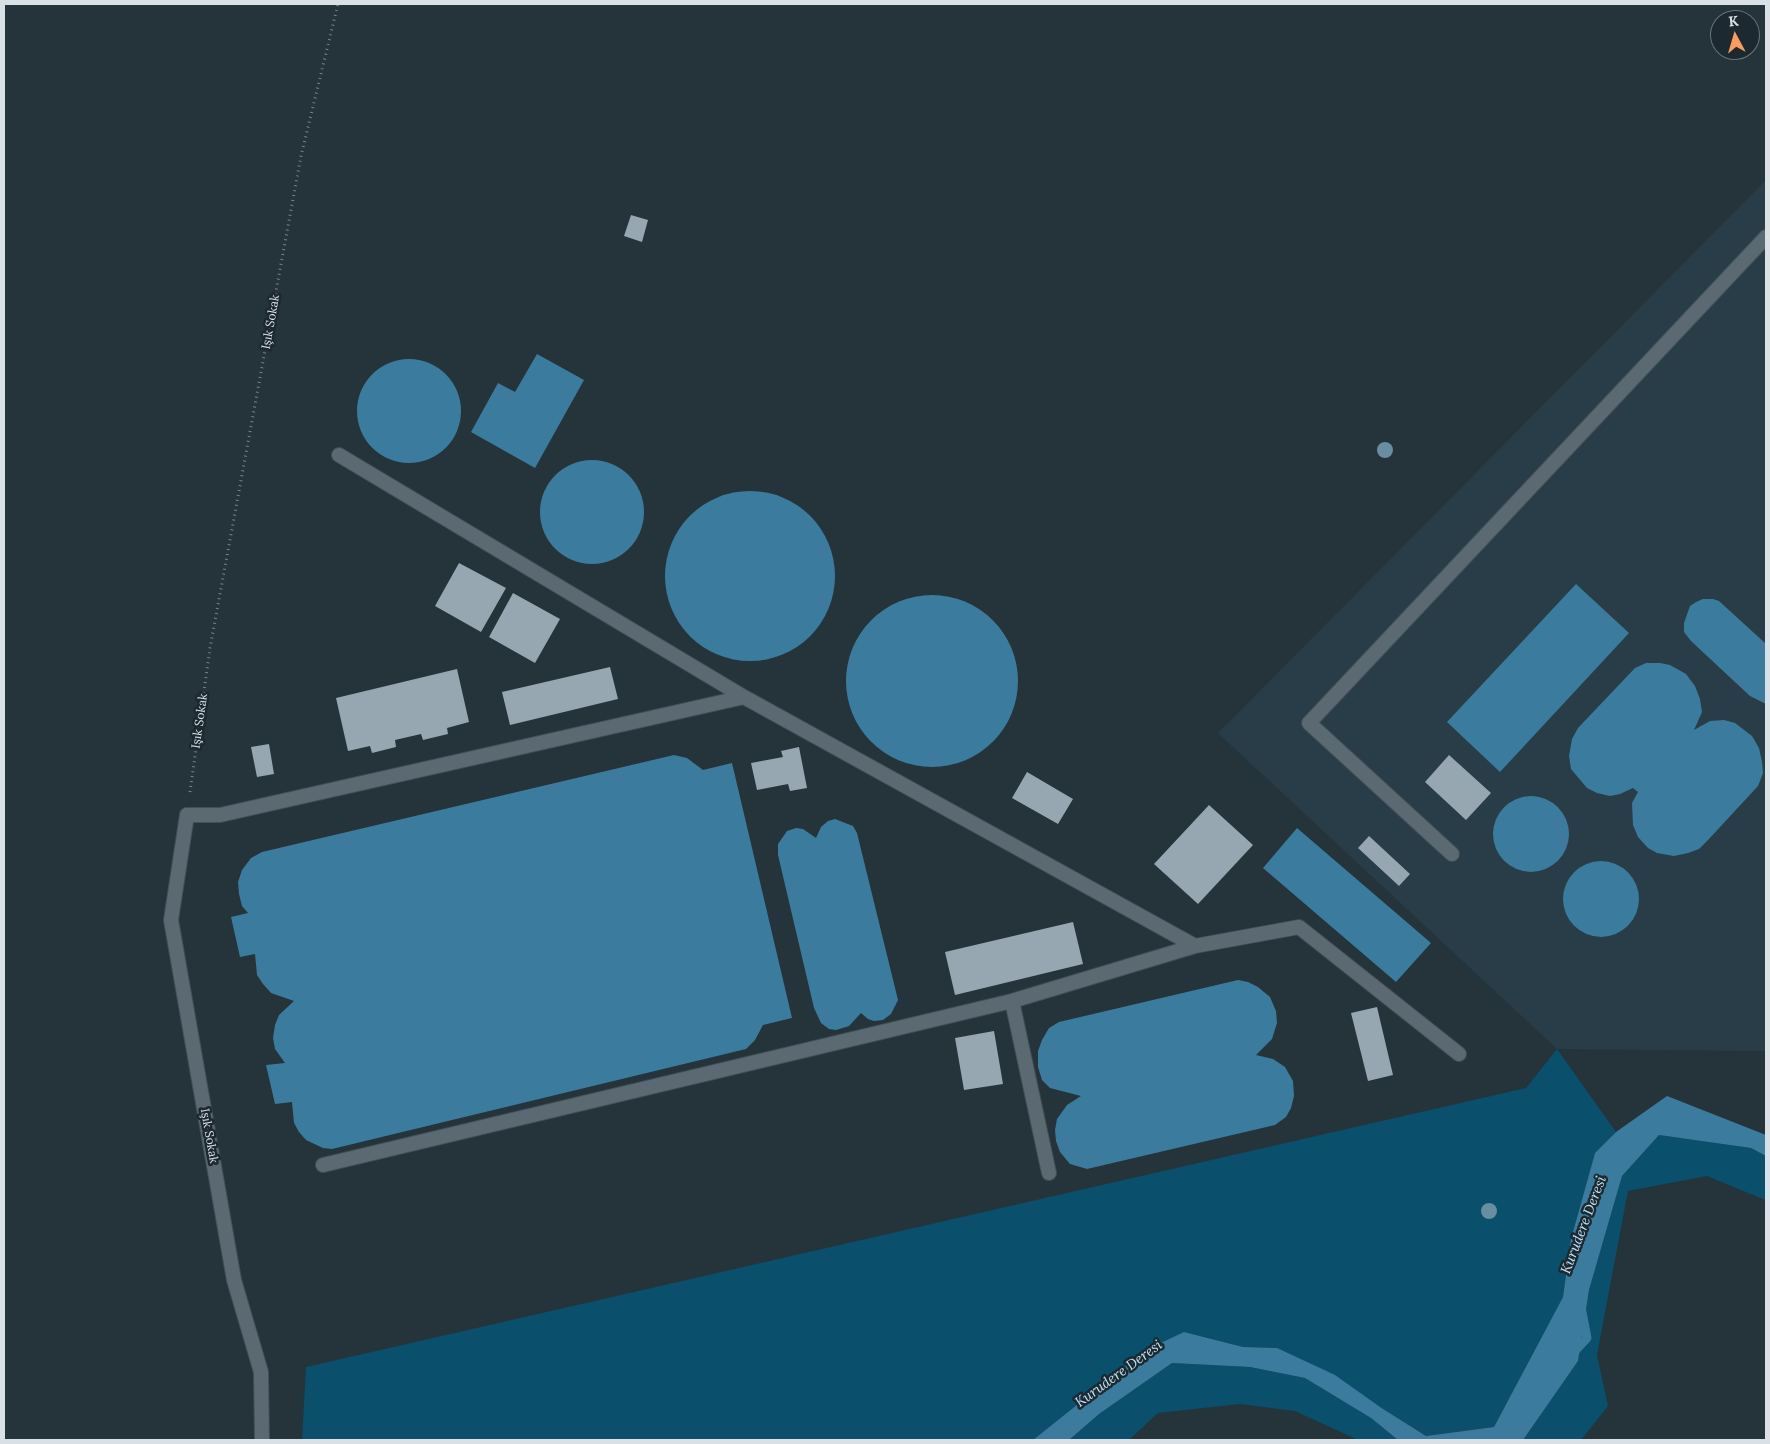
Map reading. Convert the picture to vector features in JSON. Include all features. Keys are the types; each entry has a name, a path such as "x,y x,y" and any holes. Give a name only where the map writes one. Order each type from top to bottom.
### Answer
{"street":[{"path":"1452,854 1309,722 1766,237"},
{"path":"340,455 744,697 1195,946"},
{"path":"187,815 220,815 744,697"},
{"name":"Işık Sokak","path":"187,815 171,920 234,1280 261,1372 262,1440"},
{"path":"323,1164 1012,1002 1195,946 1299,927 1459,1054"},
{"path":"1012,1002 1049,1172"}],"path":[{"name":"Işık Sokak","path":"187,815 210,648 299,166 338,4"}],"shaded area":[{"path":"1766,180 1766,1051 1557,1049 1218,733"},
{"path":"1557,1049 1616,1132 1595,1153 1571,1239 1563,1297 1494,1427 1426,1436 1380,1407 1277,1348 1243,1347 1184,1332 1080,1404 1033,1440 302,1440 306,1367 1526,1088"},
{"path":"1659,1135 1751,1148 1766,1156 1766,1202 1707,1176 1628,1191 1597,1355 1608,1406 1581,1440 1523,1440 1578,1361 1589,1290 1622,1176"},
{"path":"1172,1363 1250,1367 1305,1378 1371,1418 1398,1440 1358,1440 1295,1411 1240,1404 1158,1413 1129,1440 1069,1440 1099,1414"}],"water":[{"path":"537,354 584,380 535,468 471,432 498,383 515,392"},
{"path":"409,359 429,363 446,374 457,391 461,411 457,431 446,448 429,459 409,463 389,459 372,448 361,431 357,411 361,391 372,374 389,363"},
{"path":"592,460 612,464 629,475 640,492 644,512 640,532 629,549 612,560 592,564 572,560 555,549 544,532 540,512 544,492 555,475 572,464"},
{"path":"758,491 783,497 804,510 816,522 832,551 835,576 834,593 829,609 816,630 804,642 775,658 742,661 717,655 696,642 684,630 668,601 665,568 671,543 684,522 696,510 725,494"},
{"path":"1576,584 1629,633 1500,772 1447,722"},
{"path":"932,595 949,597 965,602 980,610 998,627 1014,656 1018,681 1016,698 1011,714 1003,729 986,747 957,763 932,767 915,765 899,760 884,752 866,735 850,706 846,681 848,664 853,648 861,633 878,615 907,599"},
{"path":"1703,599 1719,601 1766,644 1766,704 1750,696 1691,641 1684,632 1684,623 1690,606"},
{"path":"1646,663 1670,665 1686,674 1695,686 1702,712 1694,730 1710,721 1724,720 1735,723 1752,736 1759,748 1762,762 1763,773 1758,786 1708,840 1699,849 1674,856 1657,853 1648,848 1638,837 1633,825 1632,803 1638,792 1633,788 1610,796 1587,788 1571,769 1569,756 1572,739 1578,728 1635,668"},
{"path":"674,755 687,758 703,770 732,763 792,1018 763,1025 755,1040 746,1049 332,1149 323,1148 306,1140 294,1123 292,1102 275,1104 266,1065 285,1063 275,1049 273,1038 279,1015 294,1001 271,993 263,984 257,975 255,954 240,957 231,917 248,913 242,906 238,882 242,870 251,858 262,852"},
{"path":"1531,796 1545,799 1558,807 1566,820 1569,834 1566,848 1558,861 1545,869 1531,872 1517,869 1504,861 1496,848 1493,834 1496,820 1504,807 1517,799"},
{"path":"835,819 853,826 857,833 898,1000 891,1014 883,1020 874,1021 861,1013 849,1026 836,1030 829,1029 821,1023 814,1008 778,855 778,844 787,831 796,828 803,829 816,838 821,827 828,821"},
{"path":"1297,828 1431,943 1396,982 1263,868"},
{"path":"1601,861 1616,864 1628,872 1636,884 1639,899 1636,914 1628,926 1616,934 1601,937 1586,934 1574,926 1566,914 1563,899 1566,884 1574,872 1586,864"},
{"path":"1238,980 1258,987 1270,997 1276,1011 1277,1023 1272,1039 1256,1055 1273,1059 1285,1067 1293,1081 1294,1096 1286,1117 1275,1125 1087,1169 1070,1164 1060,1152 1055,1130 1057,1119 1067,1105 1081,1096 1050,1088 1042,1080 1038,1067 1038,1051 1049,1028 1059,1022"},
{"path":"1667,1096 1766,1135 1766,1156 1751,1148 1659,1135 1622,1176 1589,1290 1578,1361 1523,1440 1398,1440 1371,1418 1305,1378 1250,1367 1172,1363 1099,1414 1069,1440 1033,1440 1146,1350 1184,1332 1243,1347 1277,1348 1335,1375 1380,1407 1426,1436 1494,1427 1563,1297 1571,1239 1595,1153 1616,1132"}],"building":[{"path":"631,215 648,220 642,242 624,236"},
{"path":"459,563 506,588 481,632 435,606"},
{"path":"513,593 560,619 535,663 489,637"},
{"path":"610,667 618,699 510,725 502,692"},
{"path":"457,669 469,722 447,728 448,734 423,740 421,734 395,740 396,747 372,753 370,746 348,751 336,698"},
{"path":"269,744 274,774 257,777 251,747"},
{"path":"799,747 807,788 790,791 788,784 757,790 751,763 783,757 781,751"},
{"path":"1449,755 1491,793 1466,820 1425,782"},
{"path":"1027,772 1073,799 1058,824 1012,798"},
{"path":"1209,805 1253,845 1198,904 1154,864"},
{"path":"1369,836 1410,874 1399,886 1358,848"},
{"path":"1073,922 1083,964 955,995 945,952"},
{"path":"1377,1007 1393,1075 1368,1081 1351,1013"},
{"path":"994,1031 1003,1084 964,1090 955,1038"}],"waterway":[{"name":"Kurudere Deresi","path":"1573,1353 1587,1338 1582,1312"}]}
